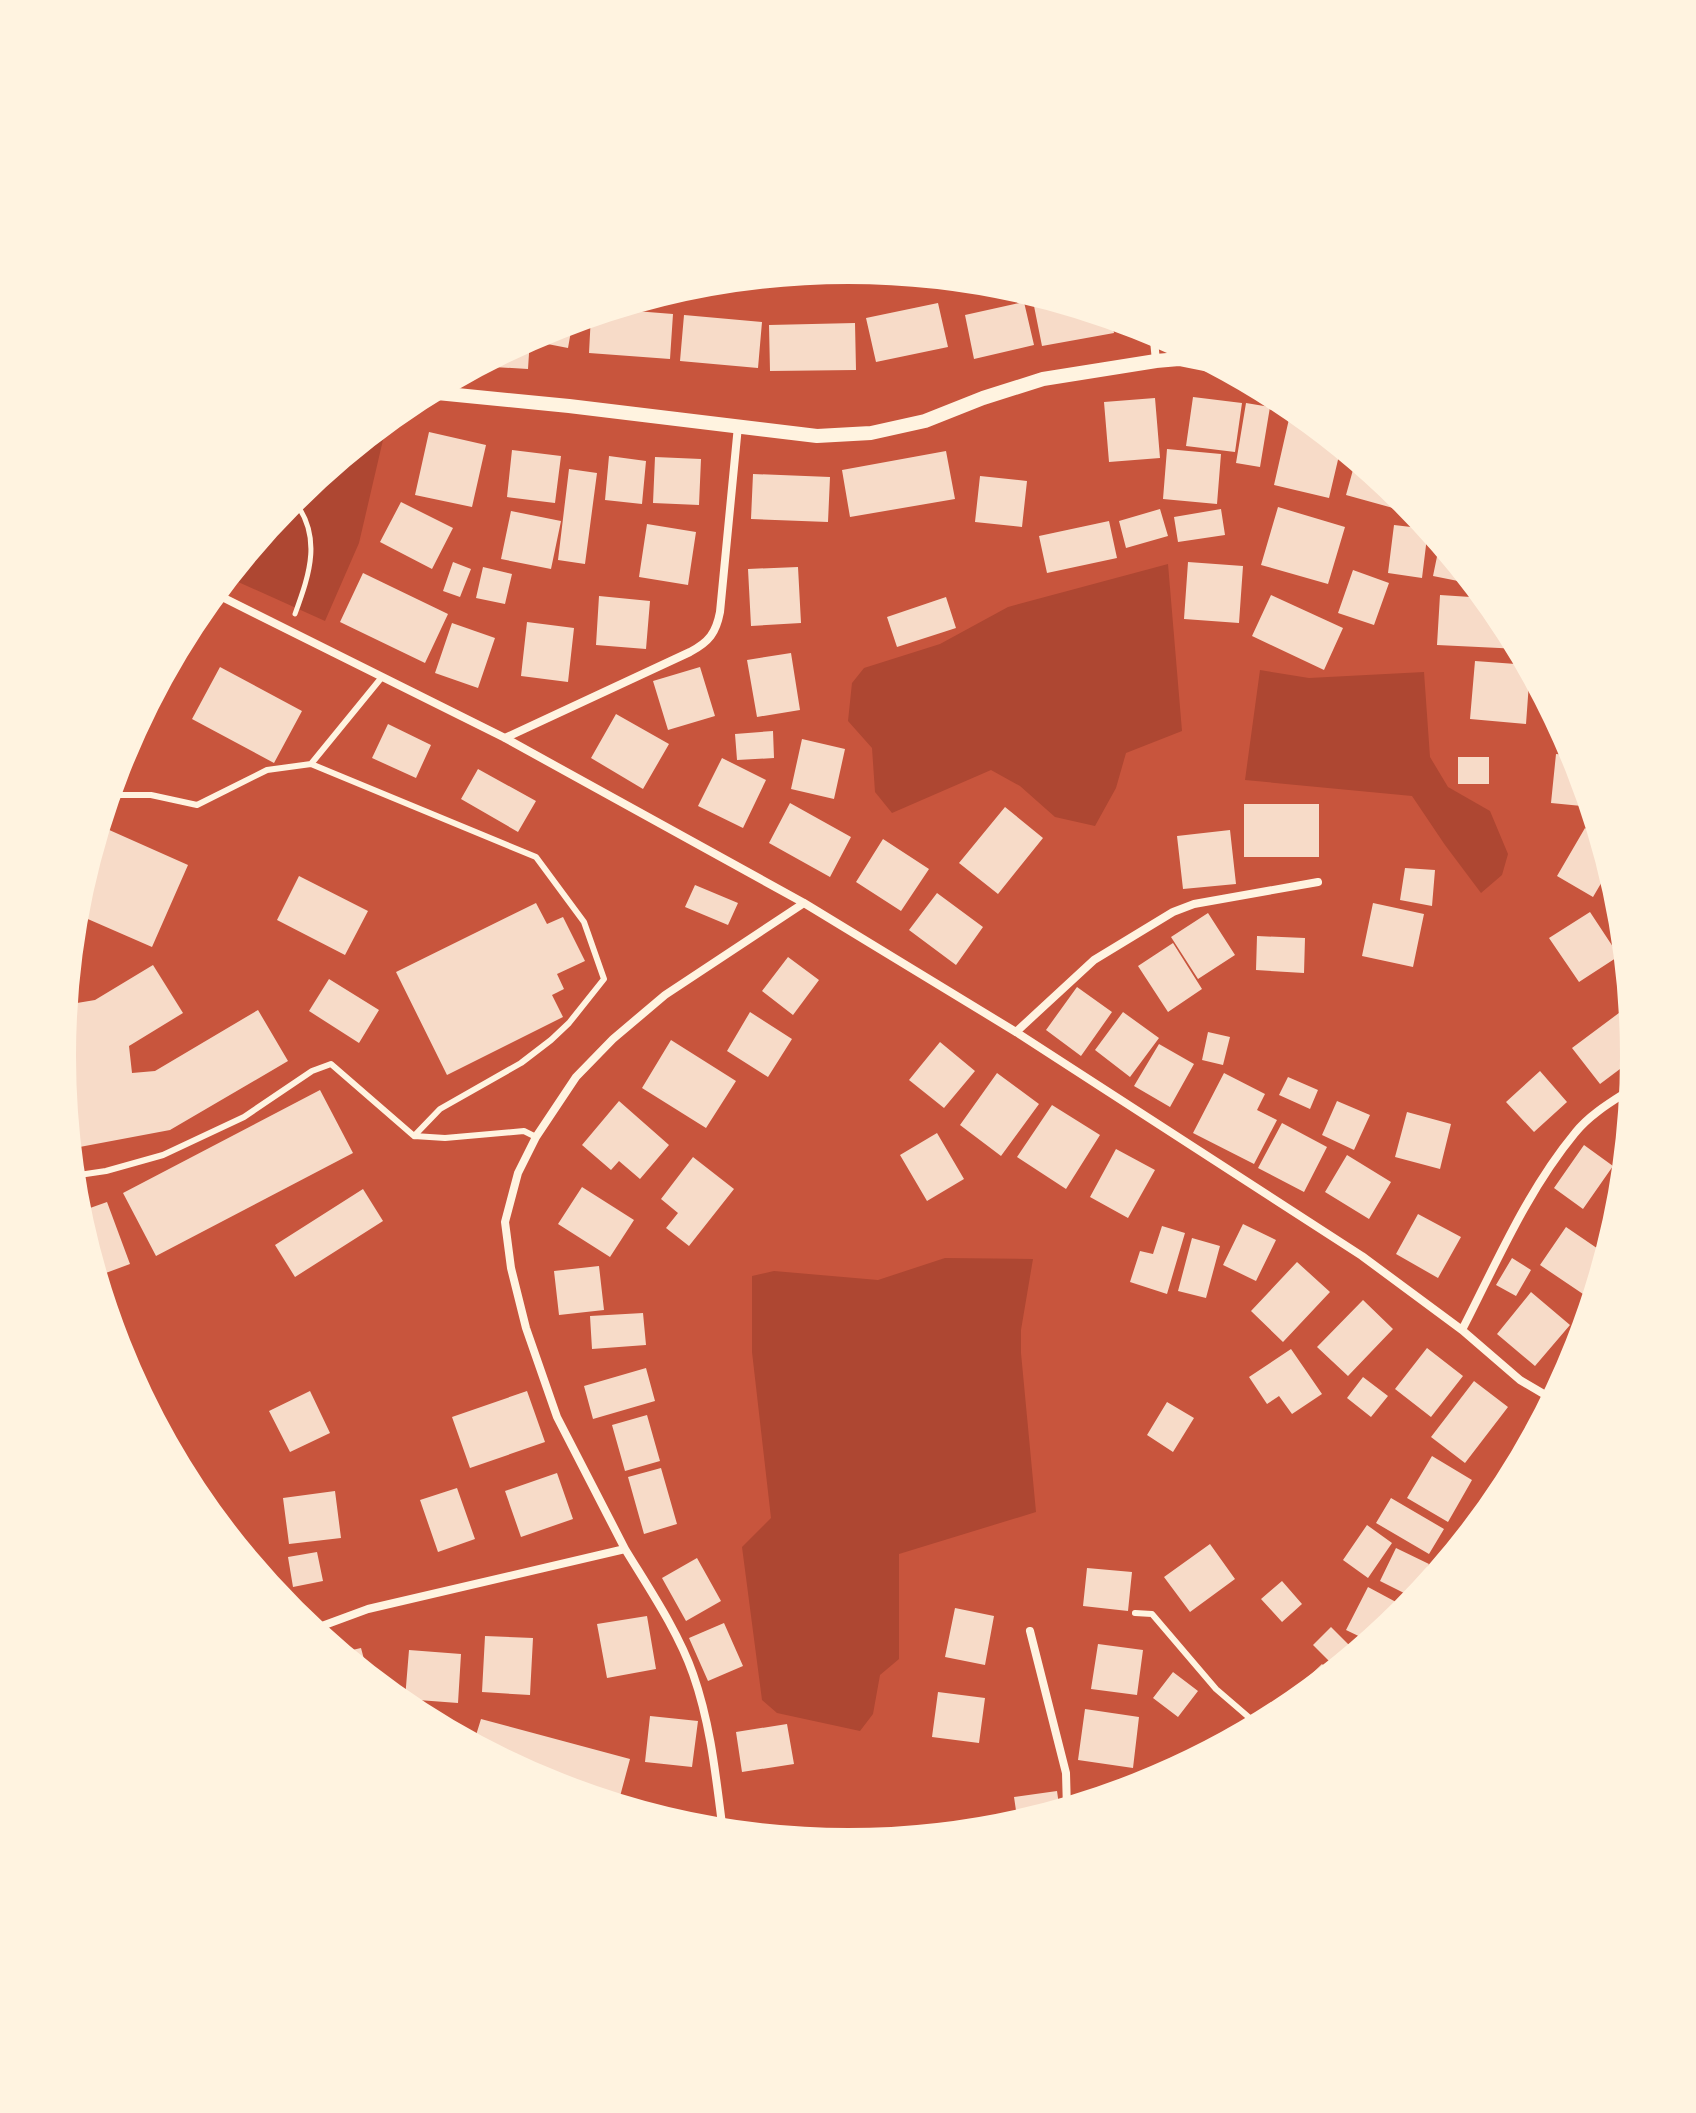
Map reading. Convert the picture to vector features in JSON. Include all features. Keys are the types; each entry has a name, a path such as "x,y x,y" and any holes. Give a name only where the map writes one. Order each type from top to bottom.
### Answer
{"street":[{"path":"1155,346 1156,361"},
{"path":"448,394 817,436 871,433 925,421 1043,379 1156,361 1187,361"},
{"path":"505,738 690,652 709,640 717,629 720,612 738,426"},
{"path":"224,598 505,738 804,903 1016,1032 1351,1248 1462,1330 1520,1380 1544,1395"},
{"path":"1016,1032 1094,960 1173,912 1194,904 1318,882"},
{"path":"721,1820 710,1731 692,1671 557,1417 526,1328 511,1268 505,1222 518,1173 536,1137 576,1077 613,1039 665,995 804,903"},
{"path":"1462,1330 1518,1221 1563,1150 1576,1131 1620,1097"},
{"path":"324,1625 368,1609 625,1549"},
{"path":"1030,1631 1066,1773 1067,1798"}],"lane":[{"path":"311,764 382,677"},
{"path":"120,795 151,795 197,805 267,770 311,764 536,857 584,922 604,979 569,1023 551,1040 510,1070 440,1109 414,1136"},
{"path":"84,1174 163,1155 244,1117 312,1071 331,1064 414,1136 445,1138 524,1131 536,1137"},
{"path":"1135,1613 1152,1614 1216,1689 1250,1718"}],"path":[{"path":"297,608 312,567 309,532 301,509"}],"shaded area":[{"path":"384,437 359,543 325,621 237,581 301,509"},
{"path":"1168,564 1182,731 1126,753 1116,788 1095,826 1055,817 1020,786 991,770 892,813 875,792 872,748 848,721 852,683 864,668 940,644 1008,607"},
{"path":"1260,670 1309,678 1424,672 1430,757 1448,787 1490,811 1508,854 1502,875 1481,893 1412,796 1245,780"},
{"path":"945,1258 1033,1259 1021,1330 1021,1353 1036,1512 899,1554 899,1659 880,1675 873,1714 860,1731 777,1713 762,1700 742,1547 771,1518 752,1352 752,1276 774,1271 878,1280"}],"building":[{"path":"938,303 948,347 876,362 866,318"},
{"path":"1024,303 1034,345 974,359 965,315"},
{"path":"1034,306 1113,330 1114,333 1042,346"},
{"path":"640,311 673,314 670,359 589,353 590,327"},
{"path":"684,315 762,322 758,368 680,361"},
{"path":"855,323 856,370 770,371 769,325"},
{"path":"570,334 568,348 546,344"},
{"path":"529,351 528,369 496,367"},
{"path":"1193,397 1242,403 1235,452 1186,446"},
{"path":"1155,398 1160,458 1109,462 1104,402"},
{"path":"1246,403 1268,407 1260,467 1236,463"},
{"path":"1289,421 1338,458 1329,498 1274,485"},
{"path":"429,432 486,445 472,507 415,495"},
{"path":"1167,449 1221,454 1217,504 1163,499"},
{"path":"512,450 561,456 555,503 507,497"},
{"path":"946,451 955,499 850,517 842,470"},
{"path":"609,456 646,461 642,504 605,500"},
{"path":"655,457 701,459 699,505 653,503"},
{"path":"569,469 597,473 585,564 558,560"},
{"path":"1353,471 1394,508 1346,495"},
{"path":"753,474 830,477 828,522 751,519"},
{"path":"980,476 1027,481 1022,527 975,522"},
{"path":"401,502 453,528 432,569 380,542"},
{"path":"1278,507 1345,527 1328,584 1261,565"},
{"path":"1160,509 1168,536 1126,548 1119,521"},
{"path":"1221,509 1225,535 1178,542 1174,517"},
{"path":"511,511 561,521 551,569 501,559"},
{"path":"1109,521 1117,558 1047,573 1039,536"},
{"path":"647,524 696,532 688,585 639,577"},
{"path":"1394,525 1412,527 1426,542 1422,578 1388,573"},
{"path":"1437,555 1458,580 1458,581 1433,576"},
{"path":"453,562 471,569 460,597 443,591"},
{"path":"1188,562 1243,566 1239,623 1184,619"},
{"path":"483,567 512,574 505,604 476,598"},
{"path":"798,567 801,623 751,626 748,569"},
{"path":"1353,570 1389,583 1374,625 1338,613"},
{"path":"363,573 448,614 425,663 340,622"},
{"path":"1271,595 1343,628 1324,670 1252,636"},
{"path":"1440,595 1471,597 1505,648 1437,645"},
{"path":"599,596 650,601 646,649 596,645"},
{"path":"946,597 956,628 897,647 887,617"},
{"path":"527,622 574,628 568,682 521,676"},
{"path":"452,623 495,638 478,688 435,673"},
{"path":"791,653 800,710 757,717 747,660"},
{"path":"1475,661 1514,664 1529,689 1526,724 1470,719"},
{"path":"220,667 302,711 274,763 192,719"},
{"path":"700,667 715,716 668,730 653,681"},
{"path":"616,714 669,744 643,789 591,758"},
{"path":"388,724 431,745 416,778 372,758"},
{"path":"773,731 774,758 737,760 735,734"},
{"path":"802,739 845,749 834,799 791,789"},
{"path":"1556,754 1560,754 1580,806 1551,803"},
{"path":"1458,757 1489,757 1489,784 1458,784"},
{"path":"722,758 766,780 743,828 698,806"},
{"path":"478,769 536,801 518,832 461,799"},
{"path":"790,803 851,837 830,877 769,843"},
{"path":"1244,804 1319,804 1319,857 1244,857"},
{"path":"1005,807 1043,838 998,894 959,863"},
{"path":"1585,828 1602,882 1593,897 1557,876"},
{"path":"108,830 188,865 152,947 87,919"},
{"path":"1230,830 1236,884 1183,889 1177,836"},
{"path":"883,839 929,869 901,911 856,882"},
{"path":"1405,868 1435,870 1432,906 1400,900"},
{"path":"299,876 368,911 345,955 277,920"},
{"path":"695,885 738,903 728,925 685,907"},
{"path":"937,893 983,927 956,965 909,930"},
{"path":"536,903 547,924 563,917 585,961 557,974 564,989 552,995 563,1017 447,1075 396,972"},
{"path":"1373,903 1424,914 1413,967 1362,956"},
{"path":"1590,912 1614,948 1615,958 1579,982 1549,938"},
{"path":"1208,913 1235,955 1198,979 1171,937"},
{"path":"1257,936 1305,938 1304,973 1256,970"},
{"path":"1173,943 1202,989 1168,1012 1138,966"},
{"path":"788,957 819,980 793,1015 762,991"},
{"path":"153,965 183,1013 129,1046 132,1073 155,1071 258,1010 288,1061 170,1130 80,1147 74,1056 76,1003 95,1000"},
{"path":"329,979 379,1010 359,1043 309,1011"},
{"path":"1077,987 1112,1012 1081,1056 1046,1030"},
{"path":"750,1012 792,1039 768,1077 727,1051"},
{"path":"1123,1012 1159,1038 1130,1077 1095,1050"},
{"path":"1620,1012 1622,1068 1600,1084 1572,1048"},
{"path":"1208,1032 1230,1037 1223,1065 1202,1060"},
{"path":"671,1040 736,1081 706,1128 642,1088"},
{"path":"940,1042 975,1071 944,1108 909,1080"},
{"path":"1159,1044 1194,1064 1170,1107 1134,1086"},
{"path":"1540,1071 1567,1102 1534,1132 1506,1102"},
{"path":"997,1073 1039,1104 1001,1156 960,1125"},
{"path":"1224,1073 1265,1094 1257,1110 1277,1120 1254,1164 1193,1133"},
{"path":"1288,1077 1318,1090 1310,1109 1279,1095"},
{"path":"320,1090 353,1153 156,1256 123,1193"},
{"path":"619,1101 669,1145 640,1179 619,1161 611,1170 582,1145"},
{"path":"1337,1101 1370,1115 1354,1150 1322,1135"},
{"path":"1052,1105 1100,1135 1066,1189 1017,1157"},
{"path":"1407,1112 1451,1124 1440,1169 1395,1157"},
{"path":"1282,1123 1327,1147 1304,1192 1258,1168"},
{"path":"937,1133 964,1179 927,1201 900,1155"},
{"path":"1584,1145 1613,1166 1583,1209 1554,1188"},
{"path":"1116,1149 1155,1170 1128,1218 1090,1197"},
{"path":"1347,1155 1391,1182 1369,1219 1325,1192"},
{"path":"693,1157 734,1189 689,1246 666,1228 678,1213 661,1199"},
{"path":"582,1187 634,1220 610,1257 558,1224"},
{"path":"363,1189 383,1221 295,1277 275,1245"},
{"path":"107,1202 130,1264 105,1273 89,1208"},
{"path":"1418,1214 1461,1237 1438,1278 1396,1254"},
{"path":"1243,1224 1276,1240 1256,1281 1223,1265"},
{"path":"1162,1226 1185,1233 1167,1294 1130,1282 1140,1251 1153,1254"},
{"path":"1566,1227 1598,1249 1583,1294 1540,1265"},
{"path":"1192,1238 1220,1246 1206,1298 1178,1291"},
{"path":"1512,1258 1531,1270 1516,1296 1496,1285"},
{"path":"1297,1262 1330,1292 1283,1342 1251,1311"},
{"path":"599,1266 604,1310 559,1315 554,1271"},
{"path":"1531,1292 1570,1325 1535,1366 1497,1334"},
{"path":"1363,1300 1393,1329 1348,1376 1317,1347"},
{"path":"643,1313 646,1345 592,1349 590,1316"},
{"path":"1427,1348 1463,1376 1431,1417 1395,1389"},
{"path":"1291,1349 1322,1394 1292,1414 1279,1396 1267,1404 1249,1377"},
{"path":"646,1368 655,1401 593,1419 584,1386"},
{"path":"1363,1377 1388,1396 1371,1417 1347,1398"},
{"path":"1474,1381 1508,1407 1465,1463 1431,1437"},
{"path":"310,1391 330,1433 290,1452 269,1411"},
{"path":"527,1391 545,1442 470,1468 452,1417"},
{"path":"1167,1402 1194,1418 1173,1452 1147,1435"},
{"path":"647,1415 660,1461 625,1471 612,1425"},
{"path":"1432,1456 1472,1480 1448,1522 1407,1498"},
{"path":"661,1468 677,1524 644,1534 628,1477"},
{"path":"557,1473 573,1519 521,1537 505,1491"},
{"path":"457,1488 475,1539 438,1552 420,1500"},
{"path":"335,1491 341,1538 289,1544 283,1498"},
{"path":"1391,1498 1444,1529 1429,1554 1376,1523"},
{"path":"1367,1525 1392,1543 1368,1578 1343,1560"},
{"path":"1210,1544 1235,1579 1190,1612 1164,1577"},
{"path":"1396,1548 1429,1564 1405,1593 1380,1581"},
{"path":"317,1552 323,1581 293,1587 288,1557"},
{"path":"697,1558 721,1601 686,1621 662,1578"},
{"path":"1087,1568 1132,1572 1128,1611 1083,1606"},
{"path":"1282,1581 1302,1604 1282,1622 1261,1599"},
{"path":"1368,1587 1397,1602 1360,1637 1346,1630"},
{"path":"955,1608 994,1616 985,1665 945,1657"},
{"path":"647,1616 656,1669 607,1678 597,1624"},
{"path":"724,1623 743,1666 708,1681 689,1638"},
{"path":"1331,1627 1349,1645 1330,1662 1313,1645"},
{"path":"485,1636 533,1638 530,1695 482,1692"},
{"path":"1098,1644 1143,1650 1137,1695 1091,1689"},
{"path":"361,1648 364,1660 352,1650"},
{"path":"409,1650 461,1654 458,1703 418,1700 406,1691"},
{"path":"1322,1664 1324,1666 1319,1671 1302,1683"},
{"path":"1173,1672 1198,1691 1178,1717 1153,1698"},
{"path":"938,1692 985,1698 979,1743 932,1737"},
{"path":"1085,1709 1139,1717 1133,1768 1078,1760"},
{"path":"650,1716 698,1721 692,1767 645,1762"},
{"path":"481,1719 630,1759 620,1796 552,1772 476,1735"},
{"path":"787,1724 794,1764 742,1772 736,1732"},
{"path":"1057,1791 1058,1801 1016,1812 1014,1797"}]}
